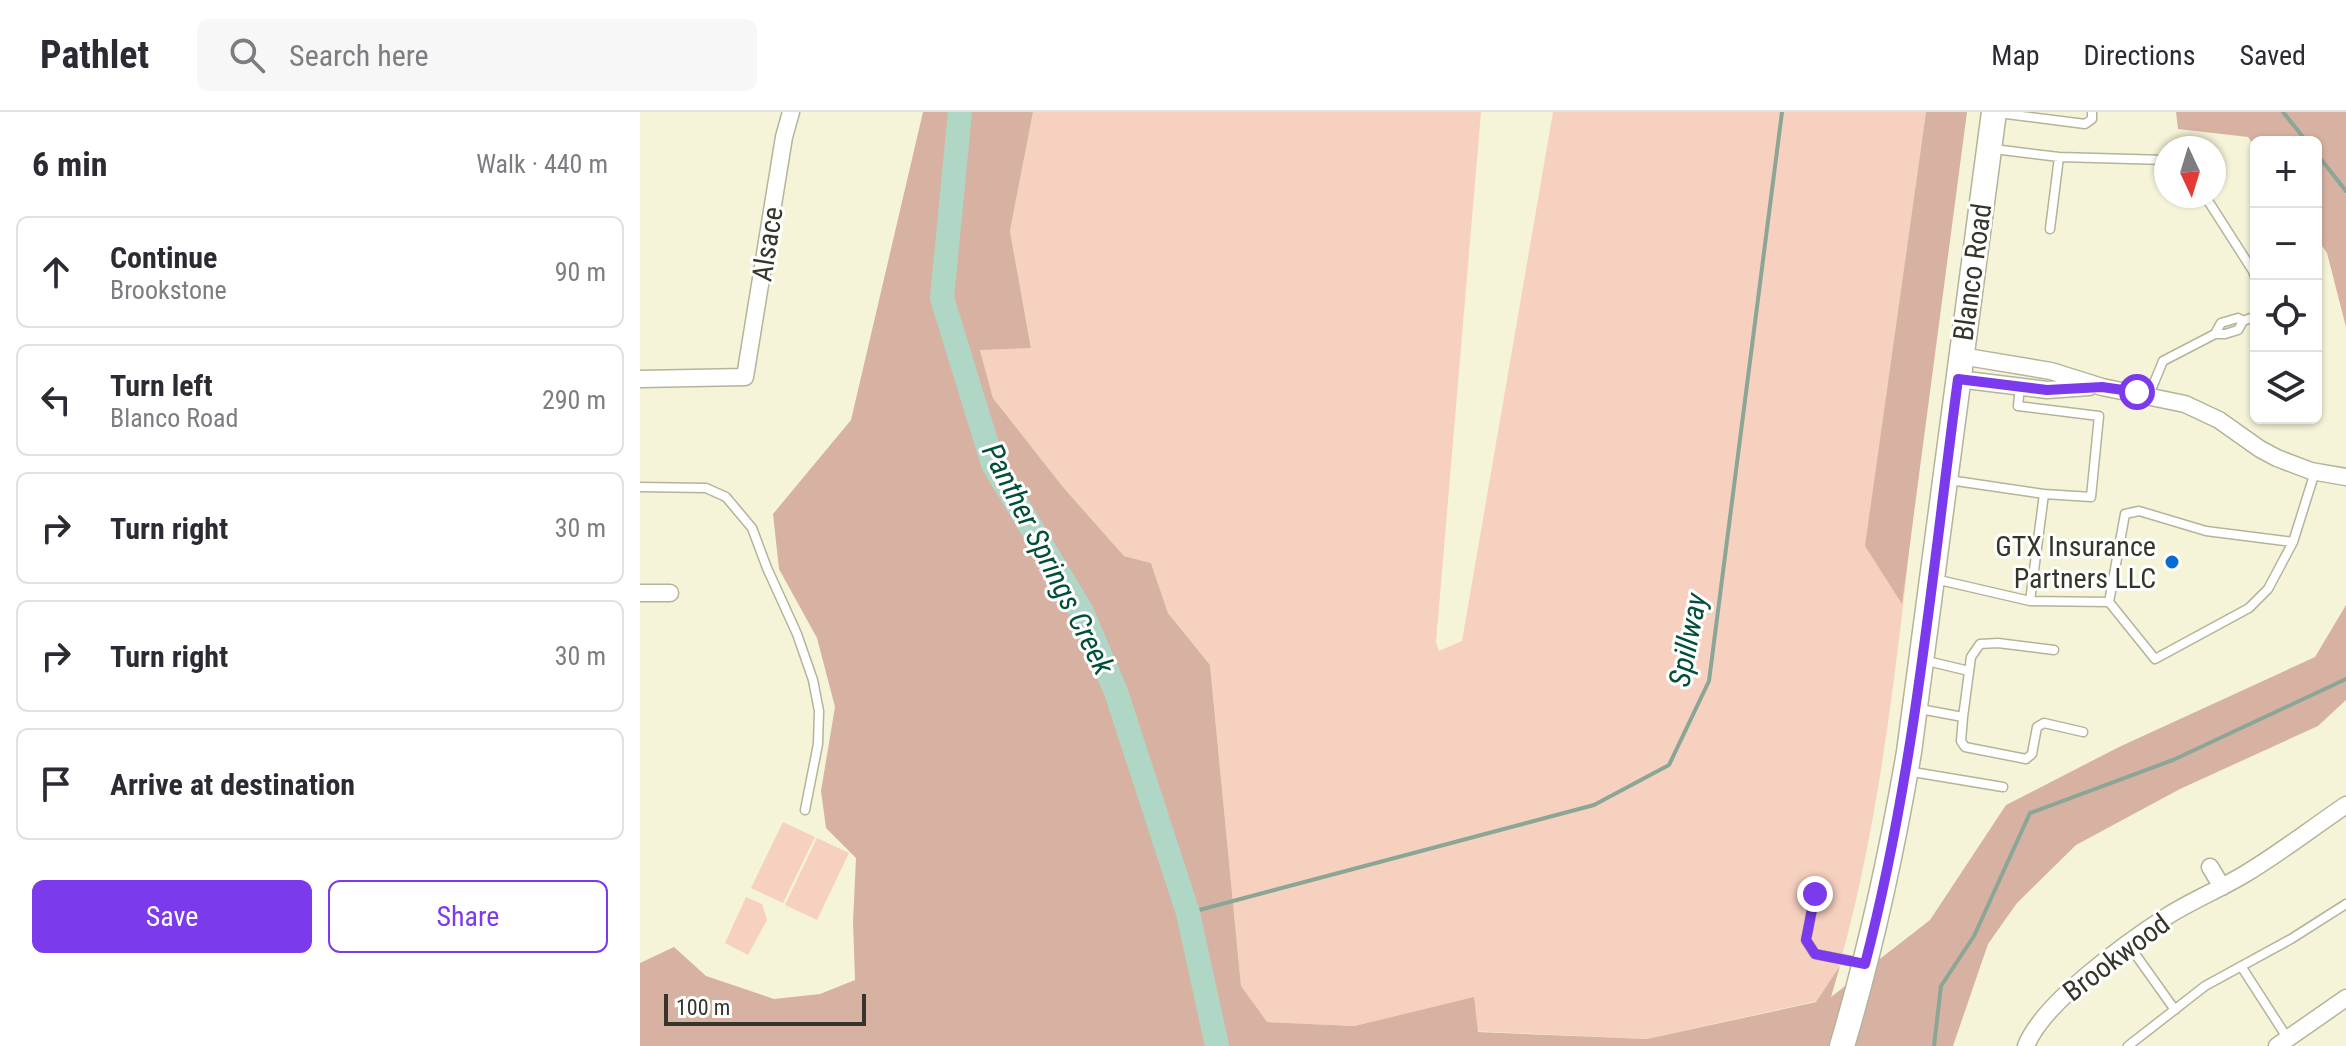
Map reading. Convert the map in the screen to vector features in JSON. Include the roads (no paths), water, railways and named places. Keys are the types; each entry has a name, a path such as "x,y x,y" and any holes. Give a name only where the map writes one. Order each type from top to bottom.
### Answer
{"main road":[{"name":"Blanco Road","path":"1842,1046 1897,828 1994,112"}],"street":[{"name":"Alsace","path":"640,379 745,377 784,137 791,112"},
{"path":"1960,367 2020,386 2047,390 2102,387"},
{"path":"1960,367 2051,371 2102,387 2149,395 2203,411 2260,449 2315,472 2346,477"},
{"path":"640,593 670,593"},
{"name":"Brookwood","path":"2026,1046 2040,1020 2055,1003 2128,944 2171,914 2222,887 2346,805"},
{"path":"2210,867 2222,887"},
{"path":"2282,1042 2346,998"}],"lane":[{"path":"1994,112 2085,124 2092,119 2092,112"},
{"path":"1989,149 2059,157 2154,160"},
{"path":"2050,229 2059,157"},
{"path":"2213,208 2250,266"},
{"path":"2149,395 2163,361 2215,334 2221,323 2250,318"},
{"path":"1945,480 2044,494 2091,497 2099,416 2018,406 2020,386"},
{"path":"2293,542 2206,531 2139,511 2125,514 2109,602 2155,659 2249,608 2268,589 2293,542 2315,472"},
{"path":"640,487 706,488 726,497 752,528 797,634 813,680 819,711 818,744 805,810"},
{"path":"2030,601 2044,494"},
{"path":"1932,579 2030,601 2109,602"},
{"path":"2054,650 1998,643 1980,644 1971,657 1961,741 1965,747 2026,759 2032,754 2037,727 2044,723 2083,732"},
{"path":"1921,660 1969,671"},
{"path":"1915,708 1963,717"},
{"path":"1906,771 2003,787"},
{"path":"1815,894 1806,940 1815,954 1865,964"},
{"path":"2128,1046 2205,986 2346,904"},
{"path":"2128,944 2175,1010"},
{"path":"2241,966 2282,1042"}],"waterway":[{"name":"Panther Springs Creek","path":"960,112 942,298 993,464 1082,612 1116,692 1188,913 1217,1046"},
{"name":"Spillway","path":"1188,913 1594,805 1669,765 1709,681 1782,112"},
{"path":"2283,112 2302,136"},
{"path":"2322,161 2346,191"},
{"path":"1934,1046 1941,986 1974,936 2030,813 2173,760 2346,679"}],"place":[{"name":"GTX Insurance Partners LLC","path":"2172,562"}]}
